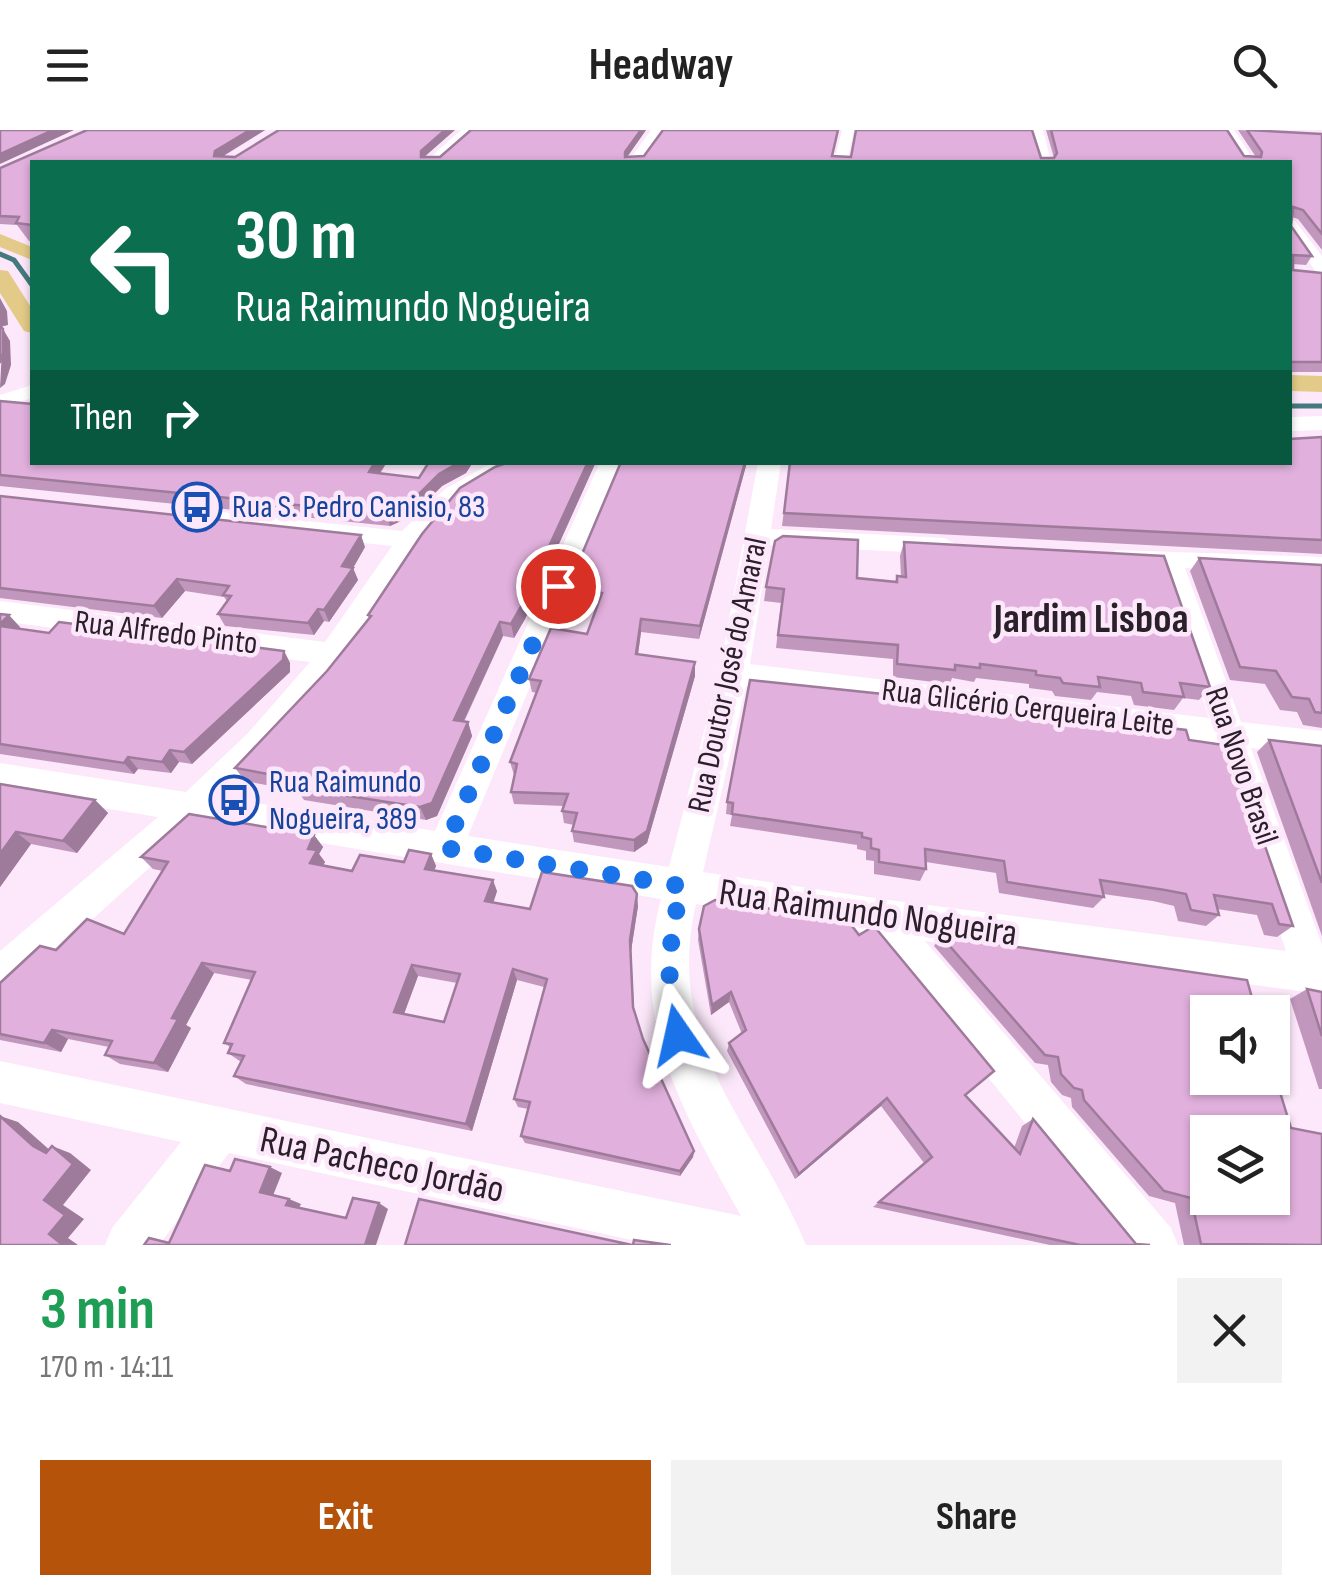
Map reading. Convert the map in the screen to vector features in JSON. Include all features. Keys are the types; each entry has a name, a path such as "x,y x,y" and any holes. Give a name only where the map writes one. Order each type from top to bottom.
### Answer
{"main road":[{"path":"0,240 30,253"},
{"path":"0,276 30,323"},
{"path":"1292,383 1322,384"},
{"path":"1292,440 1322,439"}],"street":[{"path":"433,160 469,130"},
{"path":"636,160 658,130"},
{"path":"840,160 848,130"},
{"path":"1037,130 1044,160"},
{"path":"1228,130 1248,160"},
{"path":"1292,228 1317,272"},
{"path":"4,401 30,392"},
{"path":"4,401 30,400"},
{"path":"1292,424 1322,423"},
{"path":"445,848 611,465"},
{"name":"Rua Doutor José do Amaral","path":"769,465 734,674 670,931 667,968 678,1035 698,1085 782,1245"},
{"path":"0,976 187,810 268,732 333,654 436,506 498,466"},
{"path":"195,517 409,540"},
{"path":"756,536 972,548"},
{"path":"1090,554 1322,566"},
{"name":"Rua Novo Brasil","path":"1169,559 1318,974"},
{"name":"Rua Alfredo Pinto","path":"0,611 333,654"},
{"name":"Rua Glicério Cerqueira Leite","path":"734,674 1322,744"},
{"name":"Rua Raimundo Nogueira","path":"0,777 187,810 881,917 1318,974"},
{"path":"881,917 1154,1245"},
{"name":"Rua Pacheco Jordão","path":"0,1082 764,1245"},
{"path":"129,1245 218,1131"}],"building":[{"path":"0,130 53,130 0,154"},
{"path":"87,130 250,130 215,151 214,156 235,157 279,130 445,130 421,151 421,157 440,157 471,130 641,130 625,157 644,156 663,130 838,130 832,156 851,157 856,130 1032,130 1041,158 1054,158 1057,153 1051,130 1227,130 1244,156 1261,157 1262,152 1247,130 1322,134 1322,234 1303,210 1293,207 1292,216 1292,160 30,160 30,225 16,223 19,217 0,216 0,168"},
{"path":"1292,227 1312,256 1293,255 1293,270 1322,273 1322,362 1292,362"},
{"path":"0,326 3,353 0,363"},
{"path":"0,401 30,404 30,465 373,465 369,472 419,478 427,465 455,465 439,474 409,504 386,514 0,475"},
{"path":"1322,437 1322,540 784,513 790,465 1292,465 1292,439"},
{"path":"587,465 522,605 511,624 500,622 454,720 468,722 432,803 420,807 296,788 301,780 235,768 327,671 371,616 368,615 422,534 460,488 495,467"},
{"path":"620,465 744,465 700,626 641,619 636,654 695,662 647,831 634,840 572,831 577,813 562,811 568,794 511,792 517,764 510,762 541,681 529,679 551,628 587,634 602,593 568,587"},
{"path":"0,496 361,535 342,566 353,568 324,610 318,609 308,623 218,614 231,596 223,595 229,586 177,579 154,606 0,588"},
{"path":"783,536 858,540 857,578 897,582 897,576 906,577 904,542 1164,556 1210,687 1180,683 1184,697 1143,692 1141,683 1098,677 1100,687 1063,683 1060,678 1036,675 1036,671 980,664 980,668 955,665 955,670 897,664 898,645 778,635 784,589 766,587 775,541"},
{"path":"1199,558 1322,565 1322,713 1315,712 1309,699 1292,697 1276,671 1240,667"},
{"path":"59,622 284,651 283,660 184,752 170,750 162,762 128,757 124,763 0,744 0,626 49,633"},
{"path":"750,680 959,702 959,706 1070,724 1069,716 1186,730 1189,740 1230,746 1293,926 1279,924 1272,904 1214,895 1219,915 1191,910 1186,894 1165,890 1100,880 1104,897 1007,882 1004,861 925,849 926,869 879,862 879,850 871,848 871,839 862,837 862,833 732,814 733,803 727,802"},
{"path":"1269,740 1322,746 1322,883"},
{"path":"0,784 95,800 63,841 16,832 0,854"},
{"path":"189,814 314,835 308,849 317,850 310,863 352,871 360,855 404,862 409,850 431,854 425,869 493,880 485,901 530,909 542,872 632,886 637,894 630,940 633,1007 643,1039 694,1151 680,1171 521,1136 530,1102 514,1099 547,979 513,969 466,1124 234,1076 244,1056 228,1053 232,1044 224,1043 255,972 202,963 172,1018 178,1019 154,1063 105,1055 112,1041 52,1030 44,1043 0,1034 0,983 40,946 56,950 87,919 124,934 168,862 141,857","holes":["412,965 460,974 444,1022 394,1012"]},
{"path":"715,900 815,916 818,920 849,922 859,935 874,926 994,1071 965,1095 1020,1154 1033,1119 1136,1244 1150,1245 1080,1245 879,1202 932,1157 887,1098 799,1174 729,1043 746,1030 731,992 712,1005 699,929 704,906"},
{"path":"941,936 1247,980 1251,995 1190,995 1190,1095 1281,1095 1287,1115 1190,1115 1190,1198 1164,1191 1084,1100 1082,1090 1074,1088 1061,1074 1058,1057 1045,1055"},
{"path":"1307,989 1322,992 1322,1036"},
{"path":"0,1116 33,1146 46,1153 52,1146 73,1164 44,1200 65,1215 49,1234 63,1245 0,1245"},
{"path":"1290,1125 1322,1134 1322,1245 1201,1244 1195,1215 1290,1215"},
{"path":"235,1159 270,1167 260,1192 289,1199 286,1205 346,1218 353,1198 379,1203 365,1245 144,1245 149,1238 169,1243 205,1165 230,1171"},
{"path":"419,1199 632,1245 405,1245"},
{"path":"634,1240 670,1245 633,1245"}],"waterway":[{"path":"0,254 14,260 30,282"},
{"path":"1292,406 1322,406"}],"place":[{"name":"Rua S. Pedro Canisio, 83","path":"197,507"},
{"name":"Rua Raimundo Nogueira, 389","path":"234,800"}],"district":[{"name":"Jardim Lisboa","path":"1091,619"}],"route":[{"path":"558,586 445,848 682,886 670,931 667,968 678,1035"}]}
